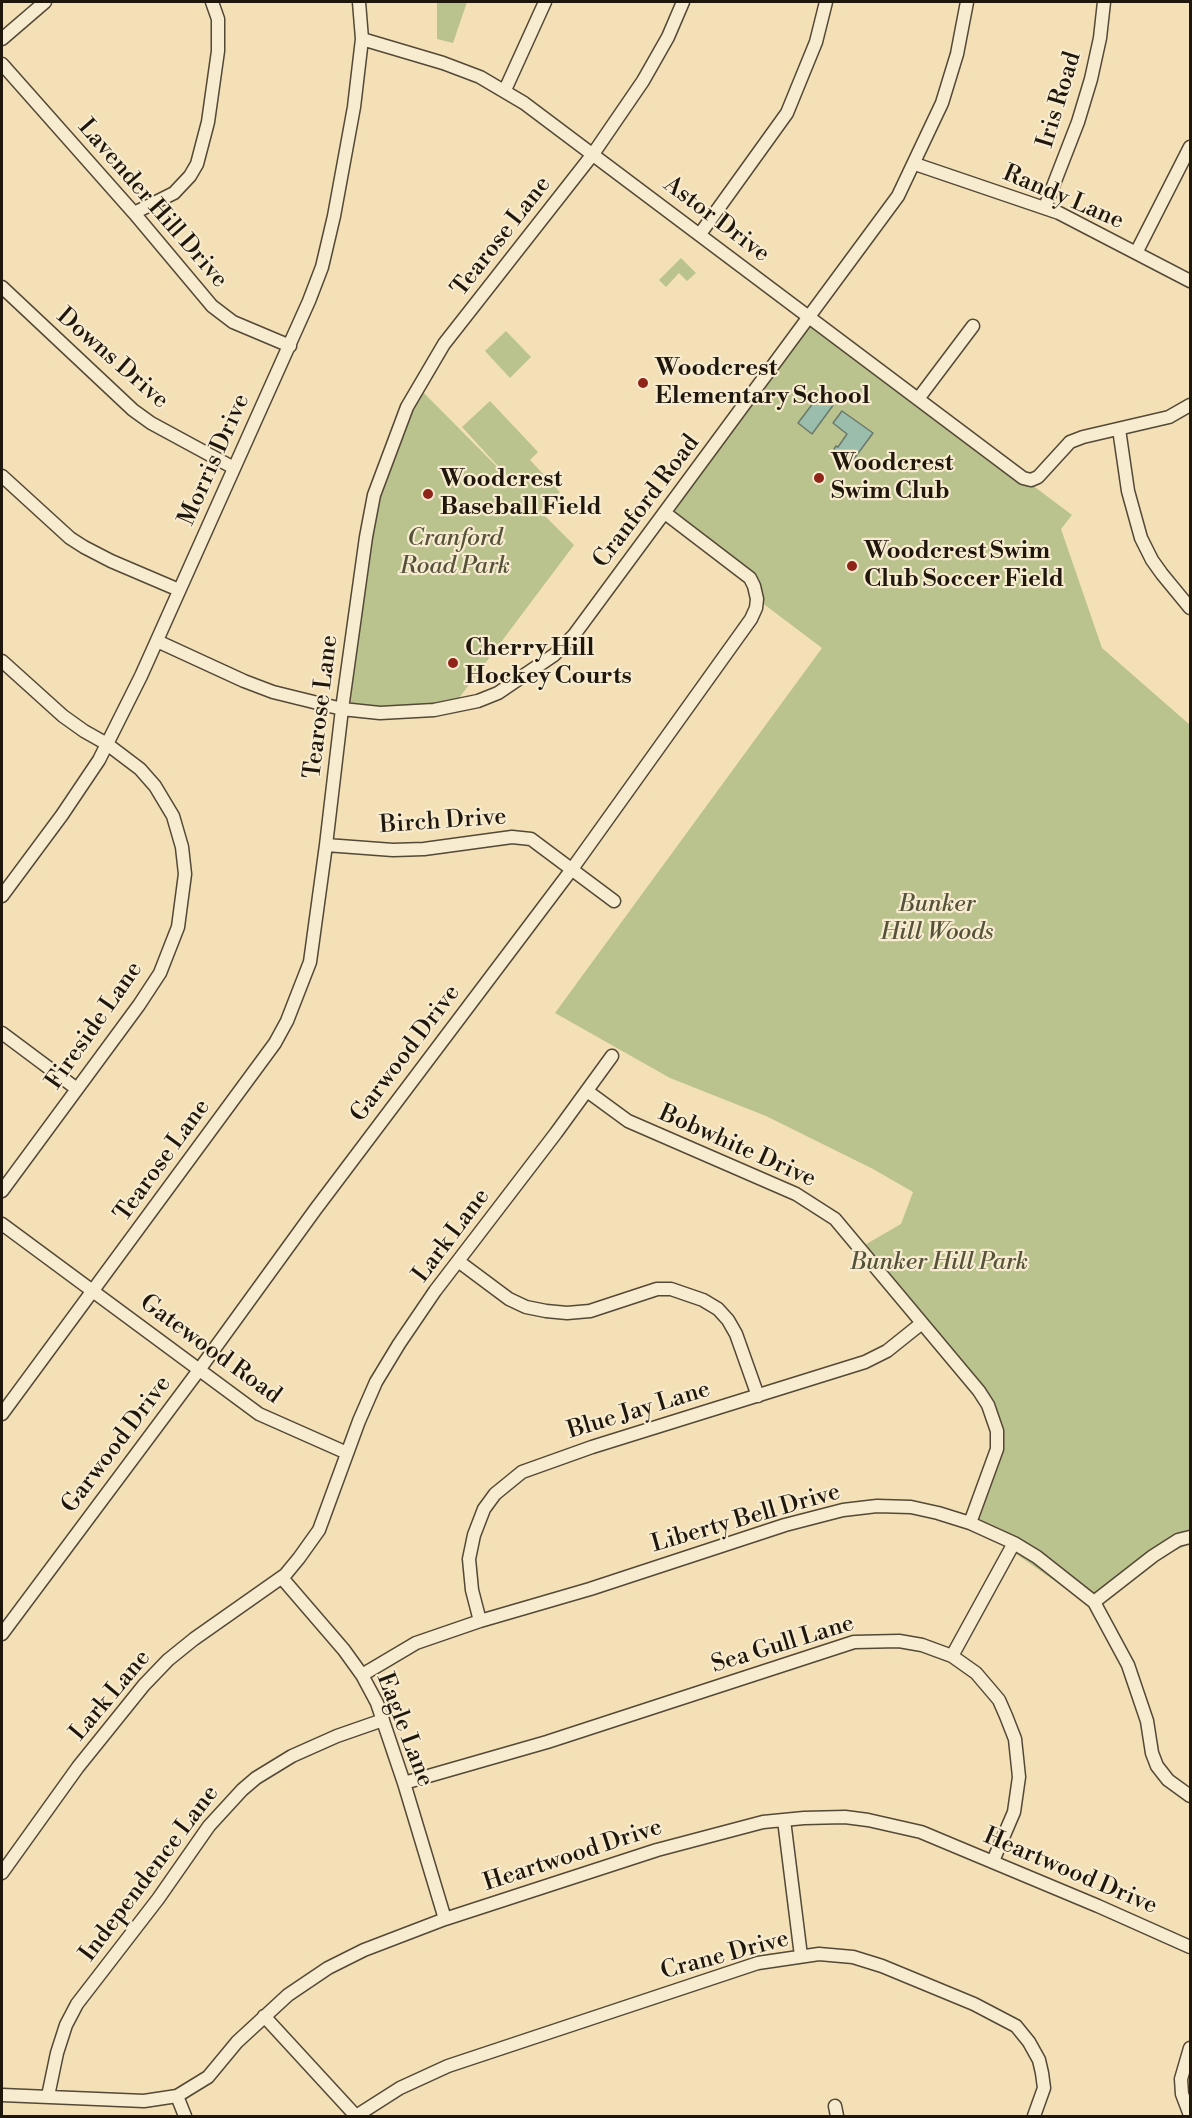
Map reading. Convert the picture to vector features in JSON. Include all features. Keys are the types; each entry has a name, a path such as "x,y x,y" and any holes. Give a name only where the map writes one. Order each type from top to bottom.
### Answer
{"street":[{"path":"2,39 45,2"},
{"path":"134,213 174,193 190,176 197,164 208,122 218,51 218,19 212,2"},
{"name":"Morris Drive","path":"2,896 62,815 99,760 157,641 290,346 322,267 354,107 362,39 359,2"},
{"path":"505,90 545,2"},
{"name":"Tearose Lane","path":"2,1414 275,1043 287,1021 310,962 342,709 374,495 407,407 444,344 593,154 643,81 668,37 683,2"},
{"path":"700,234 786,113 816,42 826,2"},
{"name":"Cranford Road","path":"157,641 264,688 300,700 342,709 381,713 434,710 478,701 498,693 546,662 574,635 898,196 942,103 957,54 967,2"},
{"name":"Iris Road","path":"1045,207 1078,123 1091,79 1100,38 1104,2"},
{"name":"Astor Drive","path":"362,39 443,63 480,77 505,90 700,234 1022,478 1030,480 1038,477 1070,442 1119,429"},
{"name":"Lavender Hill Drive","path":"2,64 134,213 212,306 233,322 290,346"},
{"path":"1136,253 1191,147"},
{"name":"Randy Lane","path":"915,164 1045,207 1191,281"},
{"name":"Downs Drive","path":"2,287 133,410 151,423 234,468"},
{"path":"918,399 973,326"},
{"path":"1191,405 1169,417 1119,429 1128,491 1141,538 1162,574 1191,608"},
{"path":"2,476 77,543 111,561 180,590"},
{"name":"Garwood Drive","path":"2,1634 315,1210 572,869 750,622 756,608 755,589 748,576 665,513"},
{"name":"Fireside Lane","path":"2,661 63,716 107,744 140,769 173,816 182,847 185,874 178,927 160,973 140,1005 2,1191"},
{"name":"Birch Drive","path":"326,845 393,850 424,849 512,837 531,840 614,901"},
{"path":"2,1033 77,1089"},
{"name":"Lark Lane","path":"347,1453 376,1382 399,1344 458,1261 612,1056"},
{"name":"Bobwhite Drive","path":"587,1091 628,1120 796,1194 835,1219 979,1391 988,1405 997,1431 997,1449 970,1523"},
{"name":"Gatewood Road","path":"2,1224 259,1414 347,1453"},
{"path":"458,1261 509,1299 526,1307 546,1311 567,1313 590,1311 657,1289 671,1288 703,1300 728,1320 736,1334 758,1396"},
{"name":"Blue Jay Lane","path":"480,1621 471,1590 469,1559 474,1535 484,1509 506,1483 522,1472 865,1362 887,1351 921,1323"},
{"path":"282,1578 319,1530 347,1453"},
{"name":"Liberty Bell Drive","path":"362,1675 416,1643 785,1525 843,1510 877,1506 911,1507 970,1523 1014,1543 1037,1557 1094,1602 1128,1665 1147,1720 1152,1753 1157,1766 1168,1780 1191,1796"},
{"path":"1094,1602 1153,1556 1178,1540 1191,1537"},
{"path":"952,1656 1014,1543"},
{"name":"Lark Lane","path":"2,1873 78,1767 144,1685 168,1660 194,1639 282,1578"},
{"name":"Eagle Lane","path":"282,1578 344,1650 362,1675 377,1703 445,1919"},
{"name":"Sea Gull Lane","path":"404,1783 547,1742 854,1642 899,1641 922,1645 952,1656 976,1673 999,1700 1015,1739 1019,1777 1014,1812 993,1861"},
{"name":"Independence Lane","path":"48,2096 57,2053 66,2025 77,2004 158,1899 209,1827 256,1778 292,1756 337,1736 383,1720"},
{"name":"Heartwood Drive","path":"2,2095 144,2101 177,2096 208,2077 237,2042 288,1995 328,1968 364,1950 445,1919 657,1850 763,1822 845,1817 921,1832 1191,1947"},
{"path":"784,1820 801,1956"},
{"name":"Crane Drive","path":"356,2116 400,2088 448,2066 758,1963 819,1954 853,1957 882,1966 974,2004 1016,2026 1040,2060 1044,2088 1034,2116"},
{"path":"264,2016 356,2116"},
{"path":"1191,2048 1181,2079 1182,2094 1191,2115"},
{"path":"177,2096 185,2116"}],"green space":[{"path":"437,2 467,2 453,43 437,39"},
{"path":"681,258 696,273 687,281 679,273 666,287 659,280"},
{"name":"Bunker Hill Woods","path":"810,318 1072,515 1061,529 1102,648 1190,725 1190,1544 1127,1572 1095,1609 969,1521 993,1448 988,1405 856,1250 901,1224 913,1192 873,1169 766,1116 670,1078 555,1013 822,648 757,599 754,586 665,513"},
{"path":"506,331 531,357 510,378 485,351"},
{"name":"Cranford Road Park","path":"418,387 517,487 462,427 490,401 538,452 530,460 560,492 540,511 574,545 453,706 342,709 374,495"}],"shaded area":[{"path":"820,394 834,404 812,434 798,423"},
{"path":"842,411 873,433 851,463 834,449 847,434 833,423"}],"place":[{"name":"Woodcrest Elementary School","path":"643,383"},
{"name":"Woodcrest Swim Club","path":"819,478"},
{"name":"Woodcrest Baseball Field","path":"428,494"},
{"name":"Woodcrest Swim Club Soccer Field","path":"852,566"},
{"name":"Cherry Hill Hockey Courts","path":"453,663"}],"park label":[{"name":"Bunker Hill Park","path":"939,1263"}]}
